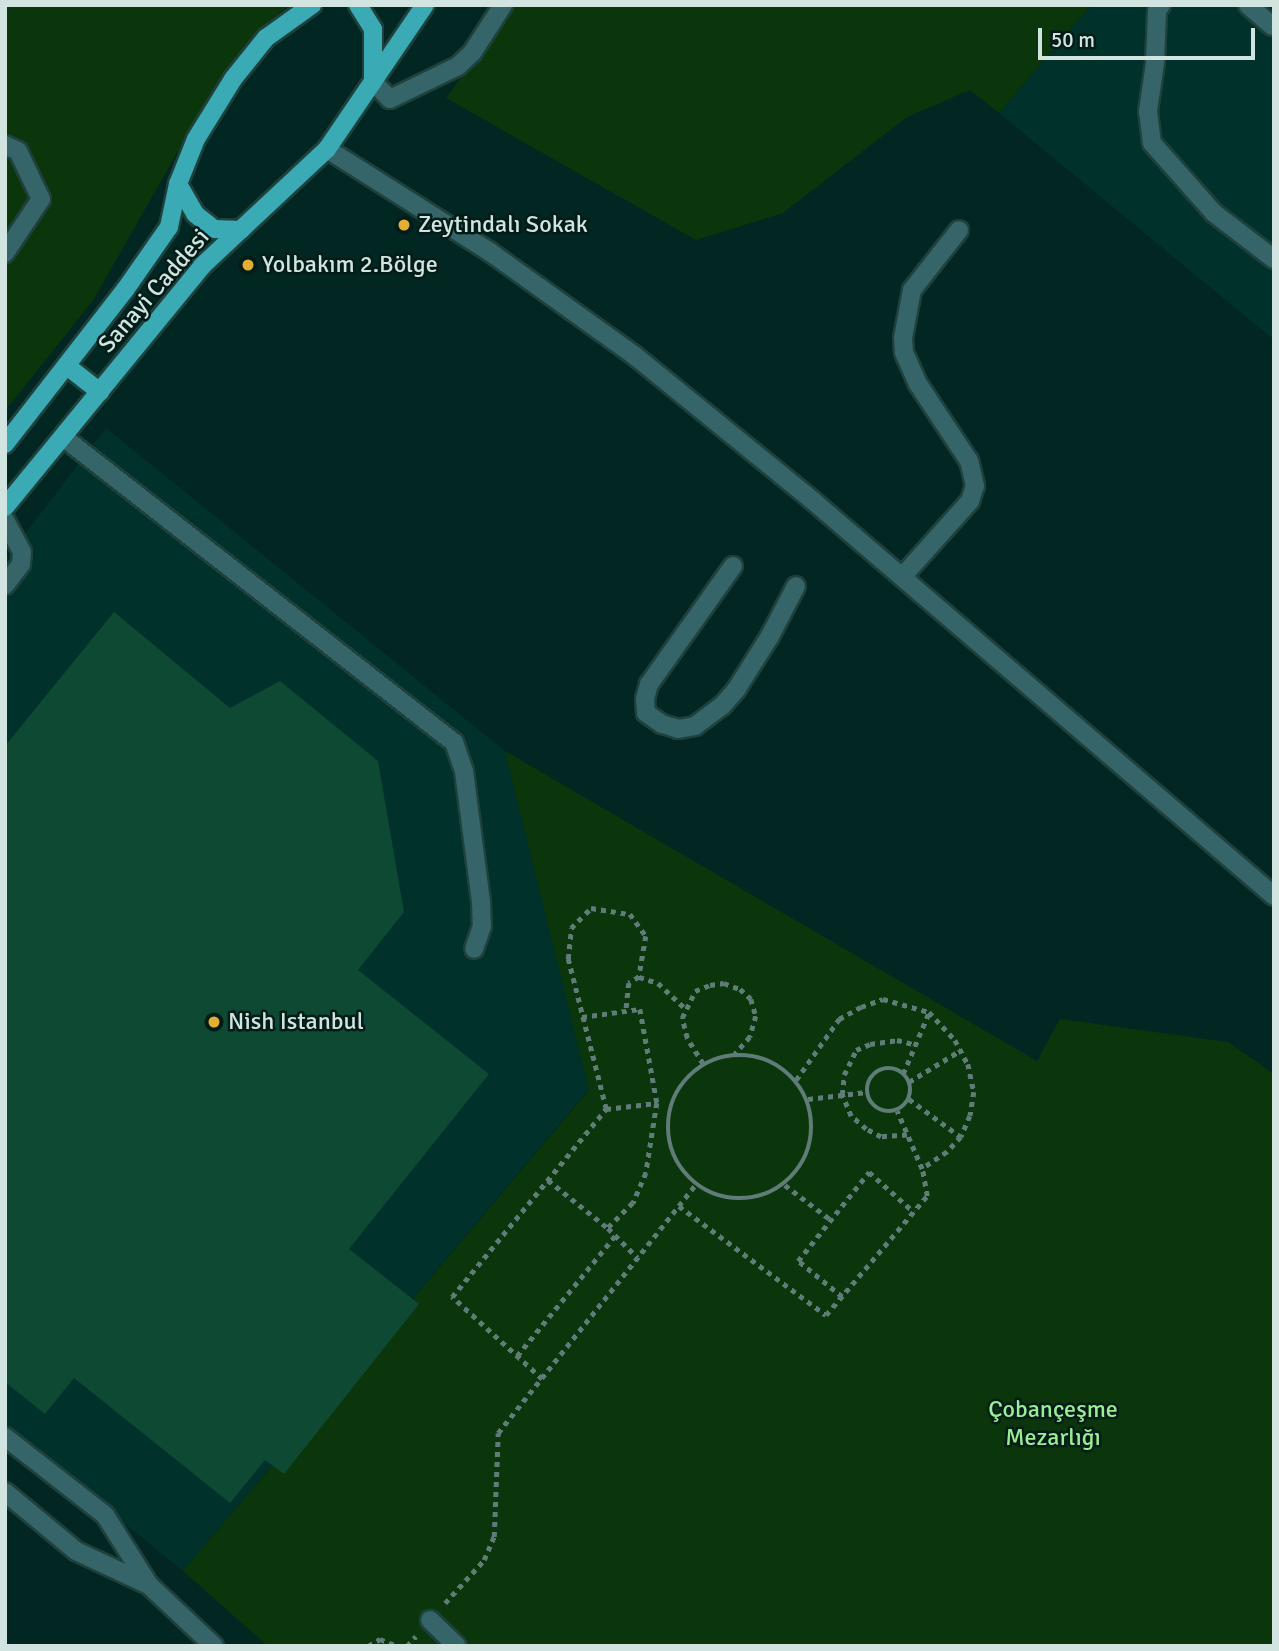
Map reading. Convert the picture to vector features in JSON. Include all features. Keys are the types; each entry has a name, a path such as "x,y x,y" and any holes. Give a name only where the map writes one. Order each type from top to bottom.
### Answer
{"main road":[{"name":"Sanayi Caddesi","path":"5,444 67,366 169,227 178,184 196,139 233,79 266,38 303,8 312,5"},
{"path":"358,5 373,29 373,82"},
{"name":"Sanayi Caddesi","path":"5,507 202,266 327,149 425,5"},
{"path":"178,184 195,214 214,229 241,230"},
{"path":"67,366 100,391"}],"street":[{"path":"373,82 390,99 458,66 472,53 503,5"},
{"path":"1161,5 1157,11 1155,63 1148,111 1152,143 1214,213 1274,258"},
{"path":"1248,5 1272,26"},
{"path":"5,145 18,151 41,199 5,253"},
{"path":"327,149 490,252 635,356 902,577 1274,896"},
{"path":"902,577 970,501 975,486 970,461 918,384 904,352 903,338 912,290 959,230"},
{"path":"63,437 454,742 464,771 481,902 482,926 474,949"},
{"path":"5,520 22,552 22,565 5,585"},
{"path":"733,566 649,684 645,699 646,713 662,724 678,729 695,726 722,706 736,690 770,636 796,586"},
{"path":"5,1437 105,1515 149,1585 214,1646"},
{"path":"5,1492 76,1551 149,1585"},
{"path":"430,1620 457,1646"}],"path":[{"path":"606,1109 568,959 571,928 591,908 630,914 646,936 639,977"},
{"path":"626,1011 629,983 639,977 658,982 687,1009"},
{"path":"703,1064 687,1038 682,1018 695,991 710,985 724,984 740,989 751,999 756,1016 750,1037 735,1054"},
{"path":"796,1080 839,1019 861,1007 883,999 929,1012 961,1050 974,1092 970,1116 961,1137 947,1152 922,1169"},
{"path":"582,1017 640,1009 657,1103 646,1173 633,1203 608,1228"},
{"path":"903,1074 913,1044 929,1012"},
{"path":"907,1135 881,1137 866,1129 851,1116 842,1095 844,1074 856,1050 870,1044 897,1040 913,1044"},
{"path":"909,1082 961,1050"},
{"path":"735,1054 758,1056 779,1065 796,1080 808,1099 813,1122 811,1146 801,1168 785,1185 764,1196 741,1199 717,1196 696,1184 680,1167 670,1146 668,1122 673,1099 685,1079 703,1064 735,1054"},
{"path":"883,1069 903,1074 909,1082 909,1098 897,1111 877,1109 867,1092 870,1078 883,1069"},
{"path":"808,1099 867,1092"},
{"path":"909,1098 961,1137"},
{"path":"542,1379 452,1297 606,1109 657,1103"},
{"path":"679,1206 826,1315 927,1196 922,1169 897,1111"},
{"path":"842,1297 798,1261 869,1172 914,1212"},
{"path":"548,1180 608,1228 638,1258"},
{"path":"407,1646 484,1560 489,1549 494,1537 498,1433 696,1184"},
{"path":"785,1185 831,1220"},
{"path":"517,1356 615,1236"},
{"path":"368,1646 380,1639 397,1646"}],"shaded area":[{"path":"1091,5 1274,5 1274,340 999,113"},
{"name":"Nish Istanbul","path":"106,428 505,751 589,1089 183,1571 5,1426 5,560"}],"green space":[{"path":"5,5 290,5 261,28 212,91 94,299 5,411"},
{"path":"513,5 1091,5 999,113 970,90 907,117 783,213 696,240 446,98"},
{"name":"Çobançeşme Mezarlığı","path":"505,751 1037,1061 1060,1019 1228,1042 1274,1074 1274,1646 268,1646 183,1571 589,1090"}],"building":[{"name":"Nish Istanbul","path":"114,612 230,708 280,681 378,761 404,912 358,970 489,1074 349,1249 419,1304 284,1474 265,1460 230,1503 74,1378 45,1414 5,1382 5,746"}],"place":[{"name":"Zeytindalı Sokak","path":"404,225"},
{"name":"Yolbakım 2.Bölge","path":"248,265"},
{"name":"Nish Istanbul","path":"214,1022"}]}
